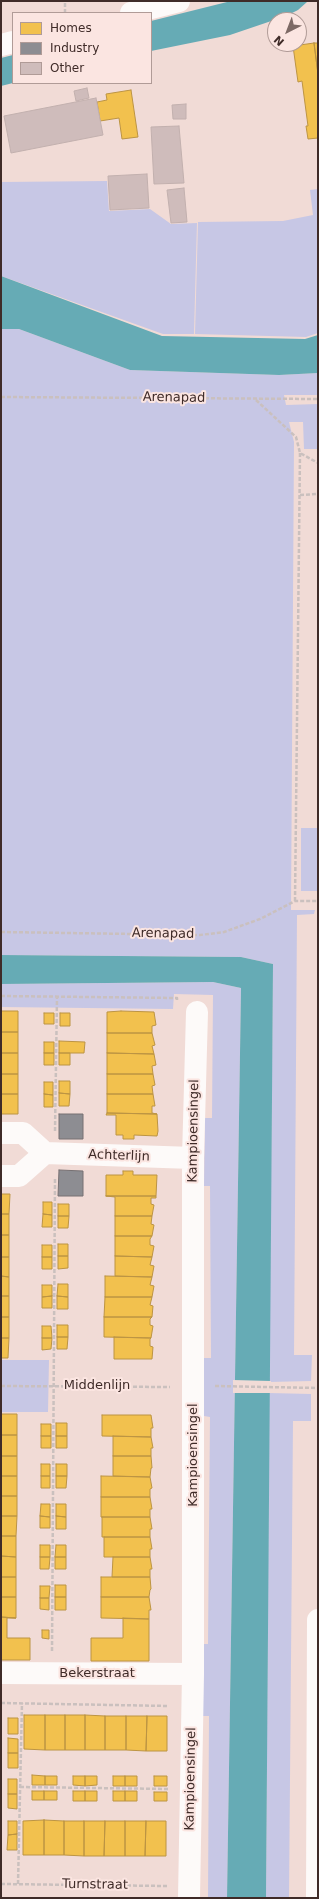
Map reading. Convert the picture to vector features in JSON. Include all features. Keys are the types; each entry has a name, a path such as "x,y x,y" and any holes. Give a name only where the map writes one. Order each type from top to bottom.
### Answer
{"street":[{"path":"135,12 179,1"},
{"path":"1,45 12,42"},
{"name":"Kampioensingel","path":"189,1892 193,1707 193,1158 197,1012"},
{"path":"1,1133 23,1133 50,1154 18,1176 1,1176"},
{"name":"Achterlijn","path":"50,1154 193,1158"},
{"path":"316,1898 318,1620"},
{"name":"Bekerstraat","path":"1,1672 193,1674"}],"path":[{"path":"65,1 65,12"},
{"name":"Arenapad","path":"1,397 256,400 318,399"},
{"path":"256,400 296,437 300,453 295,901"},
{"path":"300,453 318,462"},
{"path":"300,495 318,494"},
{"name":"Arenapad","path":"1,932 200,935 231,929 260,919 295,901 318,901"},
{"path":"1,996 177,998 177,1013 197,1012"},
{"path":"52,1673 53,1386 50,1154 57,997"},
{"name":"Middenlijn","path":"1,1386 194,1387"},
{"path":"222,1386 318,1388"},
{"path":"1,1703 193,1707"},
{"path":"18,1884 22,1703"},
{"path":"20,1787 191,1789"},
{"name":"Turnstraat","path":"1,1884 189,1892"}],"shaded area":[{"path":"231,1 312,1 307,2 294,12 267,12 267,22 230,35 152,51 152,21"},
{"path":"12,55 12,83 1,86 1,58"},
{"path":"107,181 109,211 150,209 171,224 197,223 194,334 163,334 1,276 1,182"},
{"path":"318,189 318,333 306,337 195,334 198,222 283,221 313,215 310,190"},
{"path":"1,276 162,336 305,339 318,335 318,373 279,375 130,370 19,329 1,329"},
{"path":"1,329 19,329 130,370 279,375 318,373 318,395 284,395 286,405 318,404 318,449 304,449 303,422 289,422 294,442 291,910 315,910 314,914 297,915 294,1355 312,1355 311,1381 269,1382 273,964 241,957 1,955"},
{"path":"301,828 318,828 318,891 301,891"},
{"path":"1,955 241,957 273,964 266,1898 227,1898 241,988 213,982 1,984"},
{"path":"213,982 241,988 227,1898 208,1898 209,1716 201,1716 201,1644 208,1644 210,1417 204,1416 204,1358 211,1358 210,1186 204,1186 205,1118 212,1118 213,995 174,994 173,1009 1,1007 1,984"},
{"path":"1,1360 49,1360 48,1412 1,1412"},
{"path":"269,1393 311,1394 311,1421 293,1421 289,1898 266,1898"}],"pier":[{"path":"233,1380 271,1381 271,1393 233,1393"}],"building: Homes":[{"path":"314,43 318,43 318,74"},
{"path":"314,43 318,74 318,138 308,139 306,126 308,126 302,81 298,82 294,52 307,52 307,44"},
{"path":"131,90 138,137 122,139 119,118 100,121 97,102 107,100 106,94"},
{"path":"1,1011 18,1011 18,1032 1,1032"},
{"path":"107,1012 154,1012 156,1025 152,1026 152,1033 107,1033"},
{"path":"44,1013 54,1013 54,1024 44,1024"},
{"path":"60,1013 70,1013 70,1026 60,1026"},
{"path":"1,1032 18,1032 18,1053 1,1053"},
{"path":"107,1033 152,1033 155,1045 152,1046 154,1054 107,1053"},
{"path":"59,1041 85,1042 84,1053 59,1053"},
{"path":"44,1042 54,1042 54,1053 44,1053"},
{"path":"1,1053 18,1053 18,1074 1,1074"},
{"path":"44,1053 54,1053 54,1065 44,1065"},
{"path":"59,1053 70,1053 70,1065 59,1065"},
{"path":"107,1053 154,1054 156,1065 152,1066 153,1074 107,1074"},
{"path":"1,1074 18,1074 18,1094 1,1094"},
{"path":"107,1074 153,1074 155,1085 152,1086 153,1094 107,1094"},
{"path":"59,1081 70,1081 70,1094 59,1093"},
{"path":"44,1082 53,1082 53,1095 44,1094"},
{"path":"59,1093 70,1094 69,1106 59,1106"},
{"path":"1,1094 18,1094 18,1114 1,1114"},
{"path":"44,1094 53,1095 53,1107 44,1107"},
{"path":"107,1094 153,1094 155,1106 152,1106 152,1113 157,1114 107,1113"},
{"path":"107,1113 157,1114 157,1136 134,1135 134,1139 123,1139 123,1135 116,1135 116,1115 106,1115"},
{"path":"123,1171 133,1171 133,1175 157,1175 156,1196 106,1196 106,1175 123,1175"},
{"path":"1,1194 10,1194 9,1214 1,1214"},
{"path":"106,1196 156,1196 156,1198 151,1198 151,1204 154,1205 152,1216 115,1216 115,1197"},
{"path":"43,1202 52,1202 52,1215 43,1214"},
{"path":"58,1204 69,1204 69,1216 58,1216"},
{"path":"1,1214 9,1214 9,1235 1,1235"},
{"path":"43,1214 52,1215 52,1227 42,1227"},
{"path":"58,1216 69,1216 68,1228 58,1228"},
{"path":"115,1216 152,1216 151,1224 154,1225 152,1236 115,1236"},
{"path":"1,1235 9,1235 9,1257 1,1257"},
{"path":"115,1236 152,1236 150,1239 150,1245 154,1246 152,1257 115,1256"},
{"path":"58,1244 68,1244 68,1256 58,1256"},
{"path":"42,1245 52,1245 52,1257 42,1257"},
{"path":"58,1256 68,1256 68,1268 58,1269"},
{"path":"115,1256 152,1257 150,1265 154,1266 152,1277 115,1276"},
{"path":"1,1257 9,1257 9,1277 1,1276"},
{"path":"42,1257 52,1257 52,1269 42,1269"},
{"path":"1,1276 9,1277 9,1296 1,1296"},
{"path":"105,1276 152,1277 150,1285 154,1286 152,1297 105,1297"},
{"path":"58,1284 68,1284 68,1297 57,1296"},
{"path":"42,1285 52,1285 52,1296 42,1297"},
{"path":"1,1296 9,1296 9,1317 1,1317"},
{"path":"52,1296 52,1308 42,1308 42,1297"},
{"path":"57,1296 68,1297 68,1309 57,1309"},
{"path":"105,1297 152,1297 150,1305 153,1306 152,1317 104,1317"},
{"path":"1,1317 9,1317 9,1338 1,1338"},
{"path":"104,1317 152,1317 150,1319 150,1325 153,1326 151,1338 104,1337"},
{"path":"57,1325 68,1325 68,1337 57,1337"},
{"path":"42,1326 51,1326 52,1338 42,1338"},
{"path":"57,1337 68,1337 67,1349 57,1349"},
{"path":"114,1337 151,1338 150,1346 153,1347 152,1359 114,1359"},
{"path":"1,1338 9,1338 8,1358 1,1358"},
{"path":"42,1338 52,1338 51,1349 42,1350"},
{"path":"1,1414 17,1414 17,1435 1,1435"},
{"path":"102,1415 151,1415 153,1428 151,1428 151,1437 102,1436"},
{"path":"56,1423 67,1423 67,1436 56,1436"},
{"path":"41,1424 51,1424 51,1436 41,1436"},
{"path":"1,1435 17,1435 17,1456 1,1456"},
{"path":"41,1436 51,1436 51,1448 41,1448"},
{"path":"56,1436 67,1436 67,1448 56,1448"},
{"path":"113,1436 151,1437 153,1448 151,1448 151,1456 113,1456"},
{"path":"1,1456 17,1456 17,1476 1,1476"},
{"path":"113,1456 151,1456 152,1468 150,1477 113,1476"},
{"path":"41,1464 50,1464 50,1476 41,1476"},
{"path":"56,1464 67,1464 67,1476 56,1476"},
{"path":"1,1476 17,1476 17,1496 1,1496"},
{"path":"41,1476 50,1476 50,1488 41,1488"},
{"path":"56,1476 67,1476 66,1488 56,1488"},
{"path":"101,1476 150,1477 152,1488 150,1489 150,1497 101,1497"},
{"path":"1,1496 17,1496 17,1516 1,1516"},
{"path":"101,1497 150,1497 152,1509 150,1509 150,1517 101,1517"},
{"path":"41,1504 50,1504 50,1517 40,1516"},
{"path":"56,1504 66,1504 66,1517 56,1516"},
{"path":"1,1516 17,1516 16,1536 1,1536"},
{"path":"40,1516 50,1517 50,1528 40,1528"},
{"path":"56,1516 66,1517 66,1529 56,1529"},
{"path":"102,1517 150,1517 152,1529 150,1529 150,1537 102,1537"},
{"path":"1,1536 16,1536 16,1557 1,1556"},
{"path":"104,1537 150,1537 152,1549 150,1549 150,1557 104,1557"},
{"path":"40,1545 50,1545 50,1557 40,1557"},
{"path":"56,1545 66,1545 66,1557 55,1557"},
{"path":"1,1556 16,1557 16,1577 1,1577"},
{"path":"40,1557 50,1557 49,1569 40,1569"},
{"path":"55,1557 66,1557 66,1569 55,1569"},
{"path":"113,1557 150,1557 152,1569 150,1569 150,1577 112,1577"},
{"path":"1,1577 16,1577 16,1597 1,1597"},
{"path":"101,1577 150,1577 151,1589 149,1597 101,1597"},
{"path":"55,1585 66,1585 66,1597 55,1597"},
{"path":"40,1586 50,1586 49,1598 40,1598"},
{"path":"1,1597 16,1597 16,1618 1,1617"},
{"path":"55,1597 66,1597 66,1610 55,1610"},
{"path":"101,1597 149,1597 151,1610 149,1610 149,1619 101,1618"},
{"path":"40,1598 49,1598 49,1610 40,1609"},
{"path":"1,1617 16,1618 7,1618 7,1638 30,1638 30,1660 1,1660"},
{"path":"123,1618 149,1619 149,1661 91,1661 91,1638 123,1638"},
{"path":"42,1630 49,1630 49,1639 42,1638"},
{"path":"24,1715 45,1715 45,1750 24,1749"},
{"path":"45,1715 65,1715 65,1750 45,1750"},
{"path":"65,1715 85,1715 85,1750 65,1750"},
{"path":"85,1715 105,1716 105,1750 85,1750"},
{"path":"105,1716 126,1716 126,1750 105,1750"},
{"path":"126,1716 147,1716 146,1751 126,1750"},
{"path":"147,1716 167,1716 167,1751 146,1751"},
{"path":"8,1718 18,1718 18,1734 8,1734"},
{"path":"8,1738 18,1739 18,1753 8,1753"},
{"path":"8,1753 18,1753 18,1768 8,1768"},
{"path":"32,1775 45,1776 45,1785 32,1785"},
{"path":"45,1776 57,1776 57,1785 45,1785"},
{"path":"73,1776 85,1776 85,1786 73,1785"},
{"path":"85,1776 97,1776 97,1785 85,1786"},
{"path":"113,1776 125,1776 125,1786 113,1786"},
{"path":"125,1776 137,1776 137,1786 125,1786"},
{"path":"154,1776 167,1776 167,1786 154,1786"},
{"path":"8,1779 17,1779 17,1794 8,1794"},
{"path":"32,1791 44,1791 44,1800 32,1800"},
{"path":"44,1791 57,1791 57,1800 44,1800"},
{"path":"73,1791 85,1791 85,1801 73,1801"},
{"path":"85,1791 97,1791 97,1801 85,1801"},
{"path":"113,1791 125,1791 125,1801 113,1801"},
{"path":"125,1791 137,1791 137,1801 125,1801"},
{"path":"154,1792 167,1792 167,1801 154,1801"},
{"path":"8,1794 17,1794 17,1809 8,1808"},
{"path":"44,1820 44,1855 23,1855 23,1821"},
{"path":"44,1820 64,1821 64,1855 44,1855"},
{"path":"8,1821 17,1821 17,1834 8,1835"},
{"path":"64,1821 84,1821 84,1856 64,1855"},
{"path":"84,1821 105,1821 104,1856 84,1856"},
{"path":"105,1821 125,1821 125,1856 104,1856"},
{"path":"125,1821 146,1821 145,1856 125,1856"},
{"path":"146,1821 166,1821 166,1856 145,1856"},
{"path":"17,1834 17,1850 7,1850 8,1835"}],"building: Industry":[{"path":"59,1114 83,1114 83,1139 59,1139"},
{"path":"59,1170 83,1171 83,1196 58,1196"}],"building: Other":[{"path":"87,88 89,98 76,101 74,91"},
{"path":"96,98 103,135 11,153 4,116"},
{"path":"186,104 186,119 173,119 172,105"},
{"path":"179,126 184,183 154,184 151,127"},
{"path":"147,174 149,208 110,210 108,176"},
{"path":"184,188 187,222 171,223 167,190"}]}
